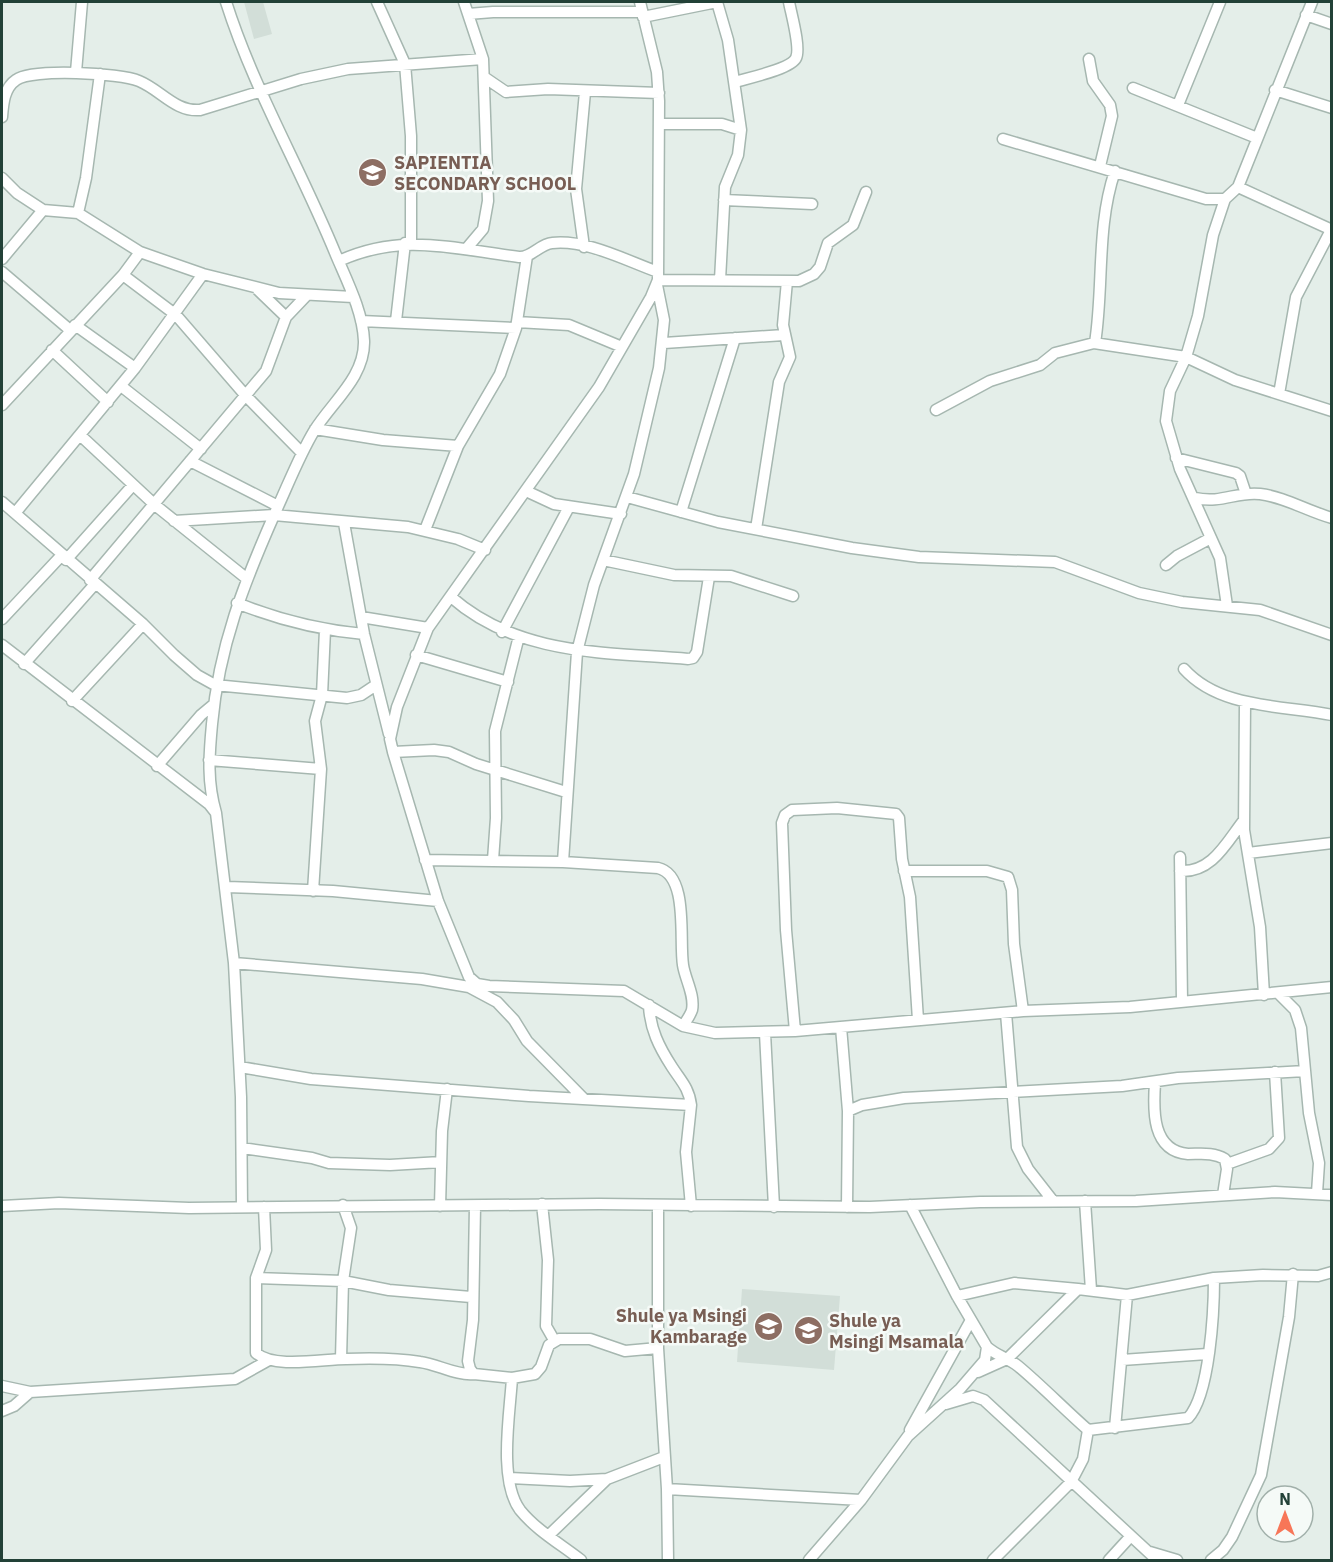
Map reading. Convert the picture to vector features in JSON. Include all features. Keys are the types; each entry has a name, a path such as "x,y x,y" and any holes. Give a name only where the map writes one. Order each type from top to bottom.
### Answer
{"street":[{"path":"76,72 82,2"},
{"path":"226,2 259,91 318,211 339,261 361,321 364,341 362,359 348,384 315,429 302,453 246,578 215,685 208,760 209,790 216,813 227,887 234,963 240,1067 242,1207"},
{"path":"377,2 405,64 411,136 408,243 396,321"},
{"path":"464,2 483,59 488,201 483,230 466,248"},
{"path":"468,14 642,10 717,2 735,82 741,130 738,155 725,188 720,280"},
{"path":"735,82 787,66 795,61 797,52 789,2"},
{"path":"1178,105 1221,2"},
{"path":"1227,606 1220,558 1176,458 1166,421 1166,404 1186,357 1198,316 1213,235 1225,199 1238,188 1275,90 1312,2"},
{"path":"563,862 577,652 594,585 634,474 664,343 664,320 658,278 659,93 657,72 642,10"},
{"path":"1306,15 1332,24"},
{"path":"2,117 7,90 17,79 30,75 76,72 137,80 190,111 348,69 483,59"},
{"path":"1089,59 1093,81 1110,105 1112,116 1110,133 1100,166"},
{"path":"78,213 86,178 100,74"},
{"path":"484,77 506,92 548,89 659,93"},
{"path":"1133,88 1257,138"},
{"path":"1275,90 1332,108"},
{"path":"584,247 576,189 585,92"},
{"path":"659,124 722,124 741,130"},
{"path":"1003,139 1206,199 1225,199"},
{"path":"1095,343 1100,308 1103,223 1115,171"},
{"path":"2,178 17,193 43,210 78,213 140,252 203,274 258,289 306,296 353,297"},
{"path":"1238,188 1331,230 1296,297 1280,394"},
{"path":"339,261 358,252 408,243 466,248 520,257 552,243 584,247 658,278 799,281 814,274 820,267 828,243 853,225 866,192"},
{"path":"724,200 812,204"},
{"path":"2,259 43,210"},
{"path":"2,405 123,275 140,252"},
{"path":"425,530 458,446 500,374 516,325 527,255"},
{"path":"2,272 72,328 135,369"},
{"path":"16,512 135,369 176,315 203,274"},
{"path":"123,275 176,315 246,396 302,453"},
{"path":"390,739 397,707 428,628 599,387 658,278"},
{"path":"756,529 779,382 790,357 784,335 787,281"},
{"path":"258,289 286,317"},
{"path":"24,664 266,371 286,317 306,296"},
{"path":"361,321 570,325 622,347"},
{"path":"664,343 784,335"},
{"path":"681,512 735,338"},
{"path":"936,410 990,381 1040,365 1054,353 1078,345 1095,343 1186,357 1235,380 1332,411"},
{"path":"52,350 108,402"},
{"path":"121,386 201,449"},
{"path":"315,429 383,440 458,446"},
{"path":"81,436 155,505 246,578"},
{"path":"1176,458 1236,473 1240,476 1246,494"},
{"path":"190,462 276,511"},
{"path":"2,619 133,485"},
{"path":"526,491 554,504 621,514"},
{"path":"1195,498 1220,500 1246,494 1270,495 1332,518"},
{"path":"627,497 681,512 852,548 920,557 1055,562 1139,593 1182,602 1260,610 1332,635"},
{"path":"2,502 143,624 189,668 215,685 347,698 361,695 376,685"},
{"path":"502,632 569,507"},
{"path":"174,521 276,511 344,523 425,530 458,539 485,550"},
{"path":"344,523 364,634 393,752 438,901 464,969 477,984 624,991 683,1026 715,1033 765,1033 1023,1011 1130,1007 1332,987"},
{"path":"1166,565 1177,556 1211,538"},
{"path":"603,560 674,575 731,576 793,596"},
{"path":"451,597 468,612 502,632 577,652 693,658 697,652 709,577"},
{"path":"237,603 292,623 325,630 364,634"},
{"path":"361,617 428,628"},
{"path":"72,701 143,624"},
{"path":"313,891 321,769 315,721 322,695 325,630"},
{"path":"493,860 495,732 519,636"},
{"path":"2,645 209,804 216,813"},
{"path":"416,655 508,682"},
{"path":"1184,669 1205,686 1245,703 1306,709 1332,715"},
{"path":"1245,703 1244,820 1260,927 1264,995"},
{"path":"157,766 201,715 213,705"},
{"path":"393,752 434,750 448,752 495,770 567,792"},
{"path":"208,760 321,769"},
{"path":"795,1031 786,930 782,822 785,815 792,810 837,808 896,813 901,825 904,871 910,897 918,1020"},
{"path":"1180,871 1194,871 1208,864 1244,820"},
{"path":"1248,853 1332,843"},
{"path":"1180,857 1182,1001"},
{"path":"425,860 563,862 658,868 669,873 676,883 682,923 683,966 692,1000 692,1009 683,1026"},
{"path":"904,871 987,871 1008,877 1012,890 1014,944 1023,1011"},
{"path":"227,887 438,901"},
{"path":"234,963 422,979 469,987 497,1002 514,1020 527,1041 584,1099"},
{"path":"1279,994 1298,1018 1309,1113 1324,1194"},
{"path":"649,1005 653,1031 668,1061 688,1088 691,1105 686,1152 691,1206"},
{"path":"1006,1013 1017,1146 1022,1158 1053,1201"},
{"path":"840,1027 848,1112 847,1207"},
{"path":"765,1033 774,1207"},
{"path":"240,1067 312,1079 691,1105"},
{"path":"848,1112 862,1106 904,1098 1155,1083 1178,1078 1305,1071"},
{"path":"1227,1164 1269,1149 1279,1138 1275,1072"},
{"path":"1155,1083 1153,1101 1160,1139 1166,1147 1187,1154 1215,1154 1225,1159 1227,1164 1223,1195"},
{"path":"440,1206 447,1089"},
{"path":"242,1148 312,1158 329,1163 390,1165 441,1162"},
{"path":"1324,1194 1332,1183"},
{"path":"2,1206 59,1203 189,1208 542,1204 847,1207 1136,1201 1223,1195 1324,1194"},
{"path":"1086,1201 1091,1290"},
{"path":"542,1204 548,1260 546,1326 554,1340"},
{"path":"341,1359 343,1281 351,1228 343,1205"},
{"path":"910,1205 957,1296 987,1347 1023,1371 1088,1430 1188,1419 1196,1410 1202,1393 1214,1305 1214,1278"},
{"path":"474,1374 468,1361 472,1320 475,1206"},
{"path":"658,1206 658,1348 667,1489 668,1560"},
{"path":"251,1371 256,1353 256,1278 266,1250 264,1207"},
{"path":"957,1296 1014,1283 1127,1294 1214,1278 1293,1274 1318,1276 1332,1272"},
{"path":"1211,1560 1223,1550 1232,1537 1261,1475 1289,1317 1293,1274"},
{"path":"256,1278 343,1281 389,1290 471,1297"},
{"path":"809,1560 861,1500 908,1436 978,1372 1007,1359 1078,1289"},
{"path":"1114,1428 1127,1294"},
{"path":"908,1436 916,1417 971,1320"},
{"path":"554,1340 590,1339 631,1351 658,1348"},
{"path":"256,1353 268,1360 341,1359 419,1362 474,1374 512,1378 535,1374 541,1367 554,1340"},
{"path":"978,1372 985,1360 987,1347"},
{"path":"1122,1359 1207,1354"},
{"path":"2,1386 30,1392 235,1378 268,1360"},
{"path":"512,1378 507,1455 513,1496 520,1510 582,1560"},
{"path":"2,1411 14,1406 30,1392"},
{"path":"940,1406 974,1396 984,1400 1040,1449 1071,1482 1157,1560"},
{"path":"993,1560 1071,1482 1083,1459 1088,1430"},
{"path":"510,1478 570,1481 607,1479 664,1457"},
{"path":"549,1535 607,1479"},
{"path":"667,1489 861,1500"},
{"path":"1109,1560 1130,1537"},
{"path":"1147,1551 1177,1560"}],"shaded area":[{"path":"244,2 263,2 272,34 254,39"},
{"name":"SAPIENTIA SECONDARY SCHOOL","path":"382,161 385,182 363,185 360,165"},
{"path":"742,1289 840,1296 834,1370 737,1362"}],"place":[{"name":"SAPIENTIA SECONDARY SCHOOL","path":"373,173"},
{"name":"Shule ya Msingi Kambarage","path":"768,1326"},
{"name":"Shule ya Msingi Msamala","path":"808,1331"}]}
